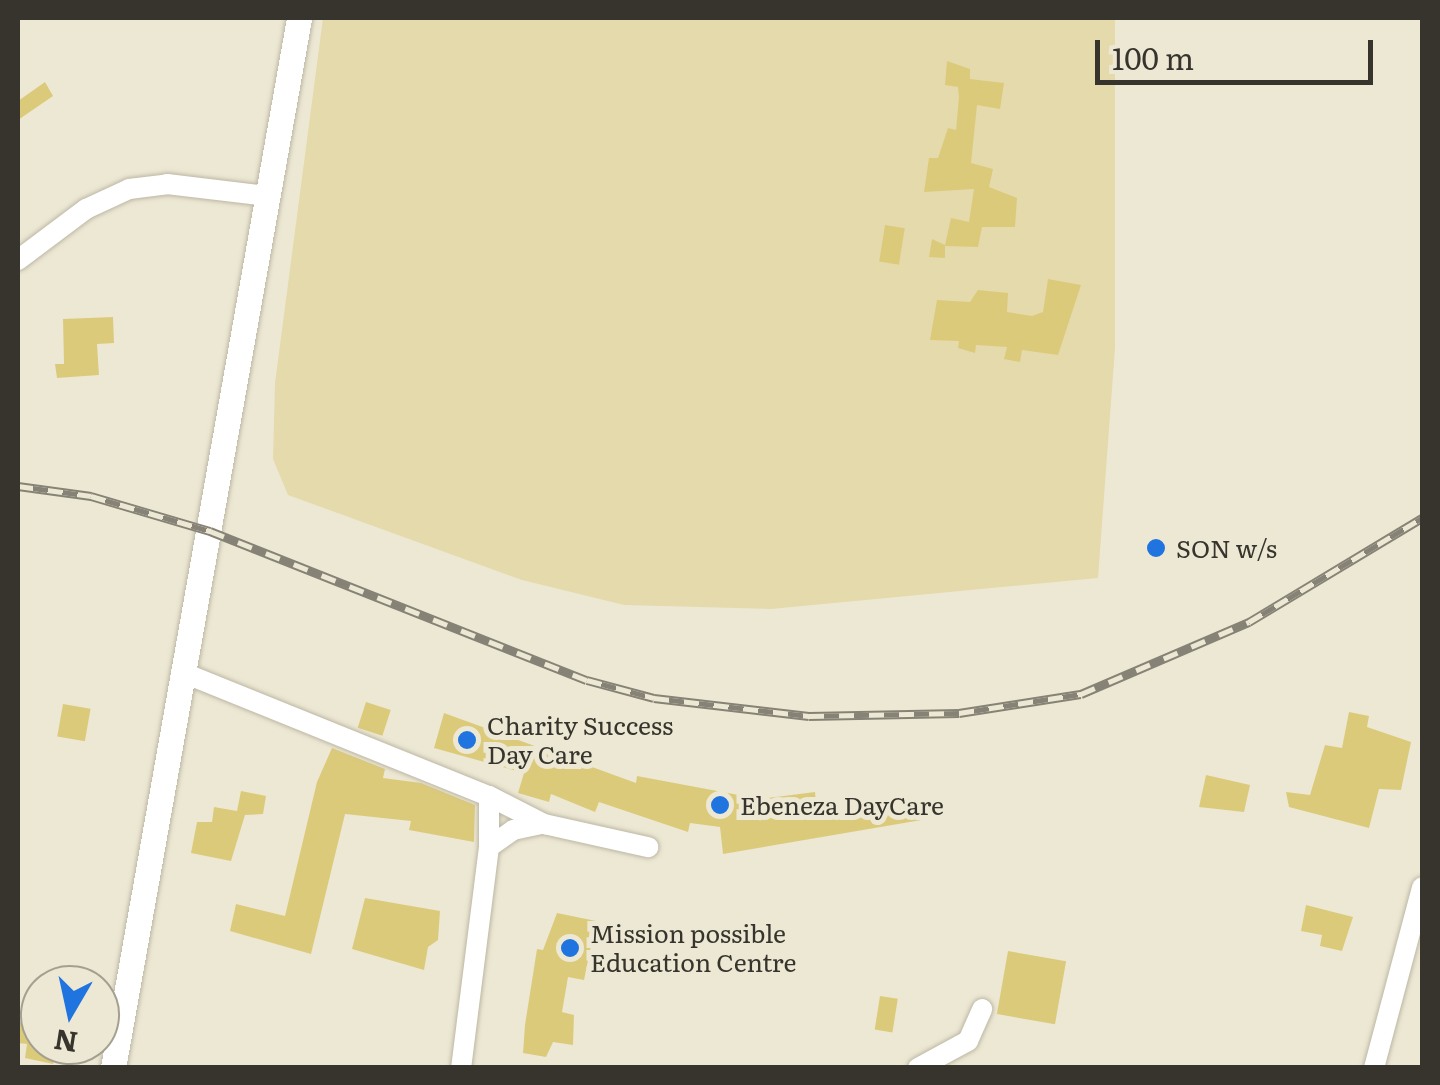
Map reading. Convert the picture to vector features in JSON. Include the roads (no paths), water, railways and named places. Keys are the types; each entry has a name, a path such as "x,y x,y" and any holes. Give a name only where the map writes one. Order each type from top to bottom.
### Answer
{"street":[{"path":"114,1068 299,18"},
{"path":"18,260 86,209 129,189 167,184 268,196"},
{"path":"184,673 489,796 544,824 648,847"},
{"path":"460,1068 489,847 489,796"},
{"path":"489,847 513,830 544,824"},
{"path":"1374,1068 1422,887"},
{"path":"918,1068 968,1040 982,1009"}],"railway":[{"path":"18,486 91,496 210,531 587,680 654,698 809,716 959,713 1081,694 1249,622 1422,518"}],"place":[{"name":"SON w/s","path":"1156,548"},
{"name":"Charity Success Day Care","path":"467,740"},
{"name":"Ebeneza DayCare","path":"720,805"},
{"name":"Mission possible Education Centre","path":"570,948"}]}
